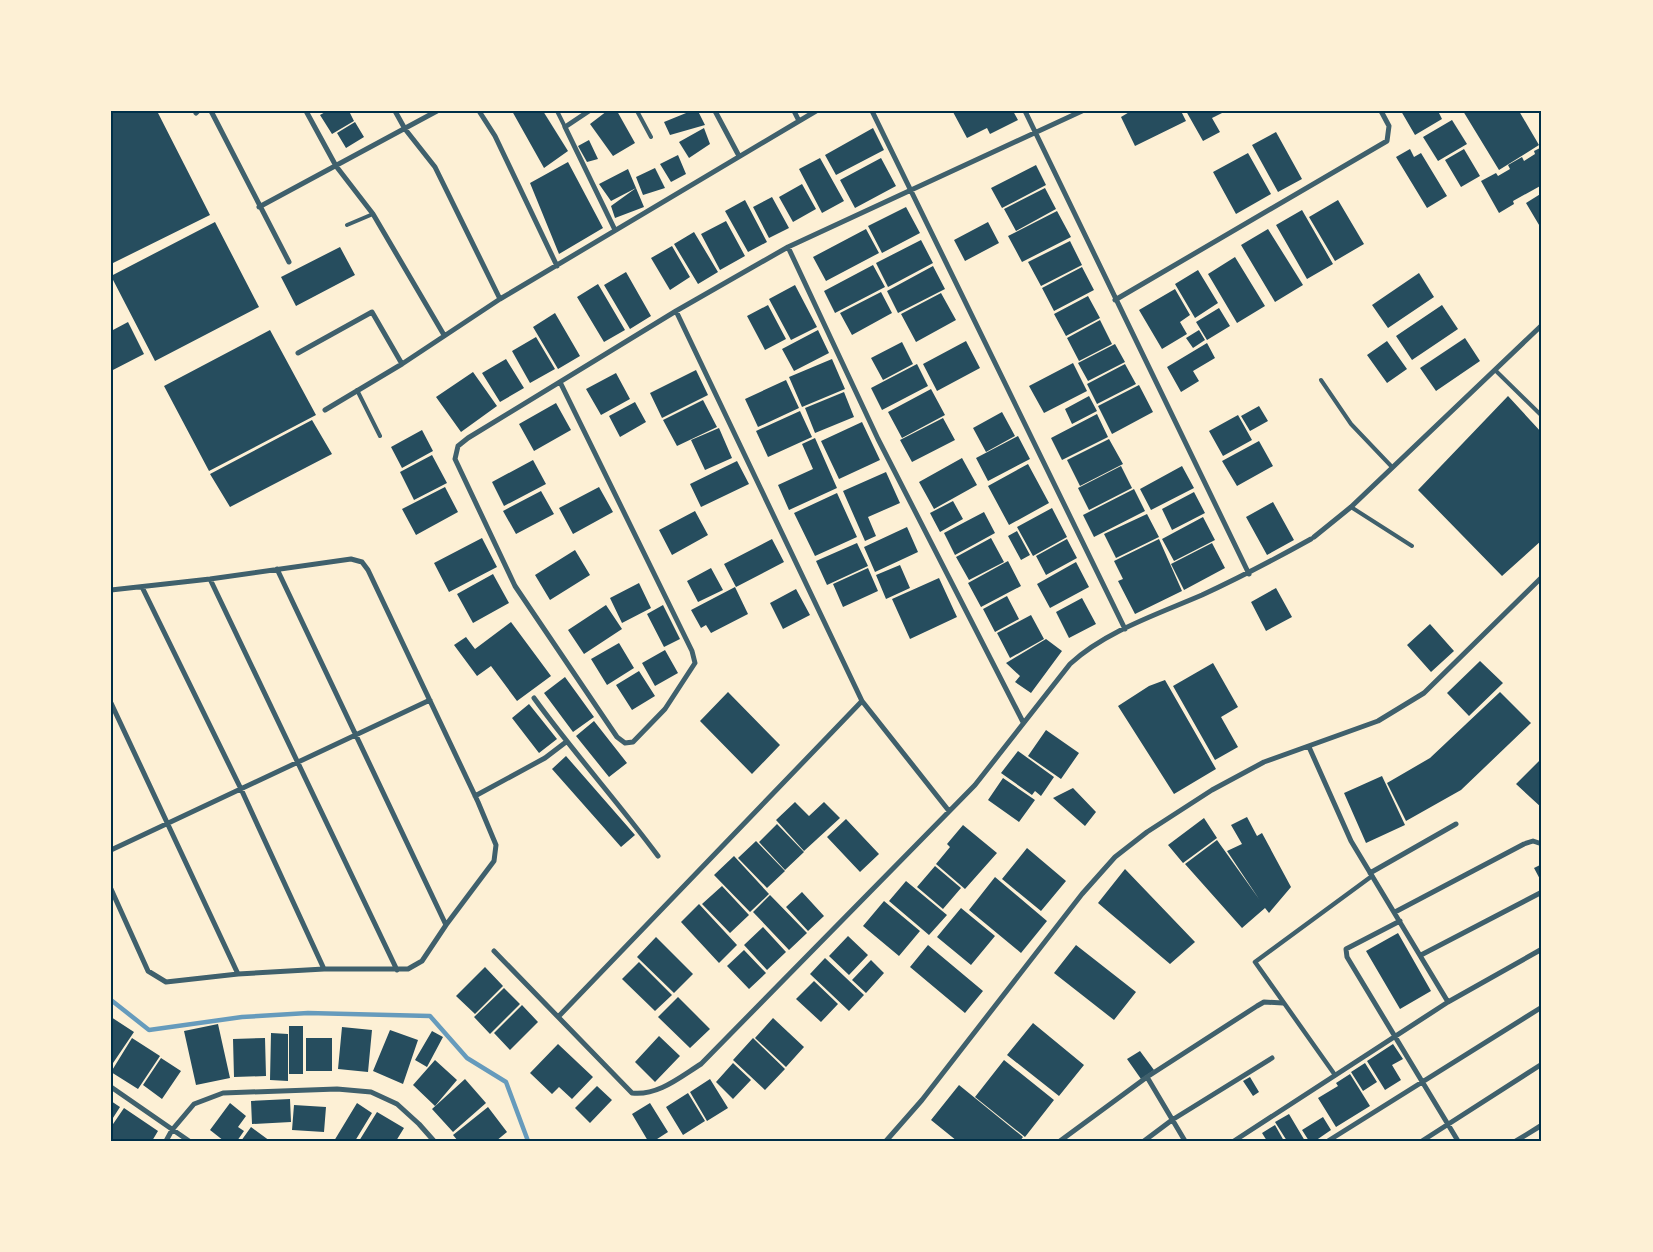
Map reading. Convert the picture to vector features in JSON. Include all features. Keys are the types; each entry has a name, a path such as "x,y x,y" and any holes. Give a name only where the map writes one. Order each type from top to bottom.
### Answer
{"street":[{"path":"211,111 289,262"},
{"path":"306,111 336,166 373,214 444,335"},
{"path":"395,111 405,128 435,167 500,300"},
{"path":"259,207 437,111"},
{"path":"479,111 495,136 557,266"},
{"path":"589,111 565,127 615,230"},
{"path":"715,111 739,156"},
{"path":"794,111 799,121"},
{"path":"325,410 402,364 500,300 816,111"},
{"path":"872,111 1125,629"},
{"path":"1026,111 1035,134 1249,574"},
{"path":"560,382 692,651 695,663 665,709 633,742 625,743 618,737 515,586 455,460 458,446 468,438 676,311 788,248 911,189 1082,111"},
{"path":"1115,300 1387,141 1389,126 1381,111"},
{"path":"788,248 882,448 1023,722"},
{"path":"676,311 862,701 949,811"},
{"path":"298,353 372,312 402,364"},
{"path":"494,951 632,1093 646,1094 656,1090 701,1064 975,785 1070,664 1085,650 1125,629 1249,574 1312,538 1351,507 1542,325"},
{"path":"111,590 210,579 351,559 362,562 368,570 430,700 496,845 494,861 446,925 422,962 408,969 324,969 238,974 166,982 148,971 111,889"},
{"path":"277,569 446,925"},
{"path":"886,1141 922,1100 1082,894 1115,857 1147,832 1212,790 1264,762 1378,721 1424,693 1542,577"},
{"path":"210,579 397,970"},
{"path":"142,587 241,789 324,969"},
{"path":"534,698 566,742 614,797 658,856"},
{"path":"111,850 430,700"},
{"path":"559,1016 862,701"},
{"path":"111,703 238,974"},
{"path":"475,796 545,758 566,742"},
{"path":"1309,747 1351,841 1448,1002"},
{"path":"1335,1076 1255,962 1371,874 1456,824"},
{"path":"1395,912 1524,844 1533,841 1542,844"},
{"path":"1421,955 1542,892"},
{"path":"1400,920 1346,949 1346,952 1458,1141"},
{"path":"1234,1141 1448,1002 1542,949"},
{"path":"1060,1141 1147,1077 1257,1006 1264,1002 1283,1003"},
{"path":"1328,1141 1542,1008"},
{"path":"1144,1141 1172,1120 1272,1058"},
{"path":"1422,1141 1542,1064"},
{"path":"1147,1077 1184,1141"},
{"path":"111,1088 189,1141"},
{"path":"166,1141 172,1130 194,1104 223,1093 337,1089 371,1092 397,1104 434,1141"},
{"path":"1516,1141 1542,1125"}],"lane":[{"path":"557,111 565,127"},
{"path":"636,111 651,137"},
{"path":"347,225 373,214"},
{"path":"1495,370 1542,416"},
{"path":"1321,380 1351,424 1392,467"},
{"path":"357,390 380,436"},
{"path":"1351,507 1412,546"}],"building":[{"path":"111,111 157,111 210,215 111,264"},
{"path":"327,111 349,111 354,121 332,134 320,115"},
{"path":"512,111 543,111 568,151 544,168"},
{"path":"607,111 617,111 635,143 613,156 590,124"},
{"path":"691,111 698,111 705,125 670,135 664,122"},
{"path":"1013,111 1018,120 990,134 987,128 967,138 953,112"},
{"path":"1131,111 1181,111 1186,121 1135,146 1121,117"},
{"path":"1186,111 1226,111 1212,118 1220,132 1203,141"},
{"path":"1401,111 1438,111 1442,119 1415,135"},
{"path":"1463,111 1519,111 1539,145 1499,170"},
{"path":"1452,120 1467,144 1438,161 1423,137"},
{"path":"355,122 364,137 346,148 337,133"},
{"path":"704,128 710,144 689,158 679,142"},
{"path":"873,128 884,150 836,175 825,155"},
{"path":"1276,132 1302,179 1278,192 1252,145"},
{"path":"589,140 598,159 587,162 578,146"},
{"path":"1542,147 1542,185 1513,201 1514,204 1499,213 1481,181 1496,173 1498,176 1510,169 1508,165 1522,157 1524,161 1535,154 1534,151"},
{"path":"1410,149 1414,157 1421,153 1447,196 1427,208 1396,157"},
{"path":"1464,149 1480,176 1461,187 1445,160"},
{"path":"1248,153 1271,194 1236,214 1213,172"},
{"path":"678,155 686,174 671,182 660,164"},
{"path":"820,158 844,201 822,213 799,169"},
{"path":"881,158 896,186 855,208 840,180"},
{"path":"568,162 603,228 559,254 530,183"},
{"path":"1036,165 1046,185 1002,208 991,188"},
{"path":"655,168 665,188 643,195 636,177"},
{"path":"628,169 636,188 611,201 599,184"},
{"path":"802,184 816,209 793,222 779,197"},
{"path":"636,188 644,207 615,218 611,206"},
{"path":"1045,188 1056,209 1016,231 1004,209"},
{"path":"1542,193 1542,230 1526,203"},
{"path":"772,197 789,228 769,238 753,207"},
{"path":"745,200 767,242 748,252 725,211"},
{"path":"1338,200 1364,244 1335,261 1309,217"},
{"path":"906,207 920,233 882,253 868,226"},
{"path":"1302,210 1333,264 1307,279 1276,225"},
{"path":"1057,211 1071,237 1022,262 1008,236"},
{"path":"726,221 745,256 720,270 701,234"},
{"path":"215,222 259,307 155,361 111,276"},
{"path":"988,222 999,243 965,261 954,240"},
{"path":"866,229 879,253 826,281 813,257"},
{"path":"1268,229 1303,285 1275,302 1241,245"},
{"path":"694,232 718,272 698,284 674,244"},
{"path":"921,240 933,263 888,287 876,263"},
{"path":"1070,241 1082,265 1041,286 1028,262"},
{"path":"672,246 690,277 670,290 651,258"},
{"path":"340,247 355,275 296,306 281,277"},
{"path":"1235,257 1265,306 1237,323 1208,274"},
{"path":"873,265 885,287 835,313 824,291"},
{"path":"933,266 945,289 898,313 887,291"},
{"path":"1082,267 1094,290 1054,311 1042,288"},
{"path":"1198,270 1218,303 1195,318 1175,284"},
{"path":"626,272 651,316 630,329 604,285"},
{"path":"1419,273 1434,297 1388,328 1372,305"},
{"path":"598,284 625,330 604,342 577,297"},
{"path":"795,285 817,327 791,340 769,299"},
{"path":"1175,289 1190,315 1180,322 1187,334 1162,349 1139,310"},
{"path":"881,292 892,313 852,335 840,313"},
{"path":"941,293 956,320 916,342 901,314"},
{"path":"1088,296 1100,318 1066,336 1054,314"},
{"path":"768,305 786,339 765,350 747,316"},
{"path":"1442,305 1458,329 1412,360 1396,336"},
{"path":"1219,308 1230,326 1207,340 1196,322"},
{"path":"555,313 580,356 558,369 533,327"},
{"path":"1100,320 1112,344 1079,361 1067,338"},
{"path":"128,322 144,354 111,371 111,327 113,330"},
{"path":"270,330 316,415 209,471 164,386"},
{"path":"818,330 829,353 794,371 782,349"},
{"path":"1199,330 1205,340 1193,348 1186,338"},
{"path":"536,337 555,369 530,383 512,351"},
{"path":"1465,338 1480,361 1436,391 1420,368"},
{"path":"966,341 980,368 937,391 923,364"},
{"path":"1387,341 1407,369 1387,383 1367,355"},
{"path":"902,342 913,364 883,380 871,358"},
{"path":"1207,343 1215,358 1193,371 1199,381 1181,392 1167,367"},
{"path":"1115,344 1125,362 1088,381 1078,363"},
{"path":"506,359 524,388 500,402 482,373"},
{"path":"832,359 845,389 802,407 789,377"},
{"path":"1073,363 1087,391 1044,413 1029,386"},
{"path":"917,364 928,386 882,410 871,388"},
{"path":"1125,364 1136,384 1097,404 1087,384"},
{"path":"696,370 708,395 662,418 650,393"},
{"path":"473,372 497,406 461,432 436,397"},
{"path":"616,373 630,399 601,415 586,389"},
{"path":"786,380 799,408 758,427 745,399"},
{"path":"1139,385 1153,412 1112,434 1098,406"},
{"path":"931,389 945,415 902,438 888,412"},
{"path":"844,392 854,417 815,433 805,408"},
{"path":"1089,396 1097,411 1072,424 1065,409"},
{"path":"1508,396 1542,433 1542,540 1502,576 1418,490"},
{"path":"703,400 717,427 677,446 663,420"},
{"path":"635,402 646,422 620,437 609,416"},
{"path":"556,403 571,430 534,451 519,424"},
{"path":"1259,406 1268,421 1250,431 1241,416"},
{"path":"800,411 812,437 768,457 756,431"},
{"path":"1002,412 1015,436 986,452 973,428"},
{"path":"1097,414 1108,437 1062,460 1051,438"},
{"path":"1238,415 1252,440 1223,456 1209,431"},
{"path":"943,418 955,440 912,462 900,440"},
{"path":"312,420 332,454 230,507 210,474"},
{"path":"862,422 880,460 839,479 821,441"},
{"path":"719,428 732,458 705,470 691,440"},
{"path":"422,430 433,451 402,468 391,447"},
{"path":"1018,436 1030,459 988,481 976,458"},
{"path":"815,438 837,488 789,510 778,485 813,469 802,444"},
{"path":"1109,439 1123,464 1080,486 1067,460"},
{"path":"1259,441 1273,466 1237,486 1222,461"},
{"path":"432,455 447,483 414,500 400,472"},
{"path":"962,458 977,485 934,509 919,482"},
{"path":"533,460 546,484 504,506 492,482"},
{"path":"737,461 749,484 701,507 690,484"},
{"path":"1028,464 1049,503 1009,525 988,486"},
{"path":"1121,466 1132,488 1089,510 1078,488"},
{"path":"1182,466 1194,488 1151,510 1140,489"},
{"path":"886,472 900,503 868,517 876,536 865,541 843,491"},
{"path":"445,487 458,512 416,535 402,509"},
{"path":"599,487 613,512 573,534 559,508"},
{"path":"1134,489 1145,511 1094,537 1083,515"},
{"path":"541,491 554,514 516,534 503,511"},
{"path":"1194,492 1205,513 1172,530 1162,509"},
{"path":"837,493 857,537 815,556 794,513"},
{"path":"953,501 963,519 940,532 930,513"},
{"path":"1273,502 1294,540 1267,555 1246,517"},
{"path":"1052,508 1067,537 1033,556 1017,527"},
{"path":"695,511 708,535 672,555 659,530"},
{"path":"984,512 995,533 955,555 944,533"},
{"path":"1147,514 1159,537 1116,558 1104,534"},
{"path":"1203,517 1215,540 1174,561 1162,539"},
{"path":"907,527 918,552 875,572 864,547"},
{"path":"1017,531 1030,555 1021,560 1008,536"},
{"path":"482,538 497,567 449,592 434,563"},
{"path":"991,538 1004,562 969,580 956,557"},
{"path":"772,539 784,562 736,587 724,564"},
{"path":"1067,539 1077,558 1046,575 1036,556"},
{"path":"1159,539 1182,591 1135,614 1118,581 1123,579 1114,561"},
{"path":"857,543 868,566 827,585 816,561"},
{"path":"1212,543 1225,568 1184,590 1171,564"},
{"path":"575,550 590,575 550,600 535,575"},
{"path":"1008,561 1021,586 981,607 968,583"},
{"path":"1076,562 1089,587 1050,608 1037,584"},
{"path":"900,565 910,588 886,599 876,575"},
{"path":"711,568 723,590 698,602 687,581"},
{"path":"868,568 878,591 843,607 833,584"},
{"path":"493,574 509,603 473,623 457,594"},
{"path":"939,578 957,617 910,639 892,599"},
{"path":"639,583 651,608 622,623 610,598"},
{"path":"735,587 748,614 711,633 706,625 701,628 691,610"},
{"path":"1276,588 1292,617 1266,631 1251,602"},
{"path":"796,589 810,615 783,629 770,603"},
{"path":"1007,596 1019,619 995,632 983,609"},
{"path":"1082,598 1096,624 1069,638 1056,612"},
{"path":"606,605 622,629 584,654 568,630"},
{"path":"663,605 680,639 664,647 647,614"},
{"path":"1031,615 1044,639 1010,658 997,633"},
{"path":"511,622 551,676 517,701 491,666 477,676 454,645 466,637 475,649"},
{"path":"1430,624 1454,651 1431,672 1407,645"},
{"path":"1046,639 1062,651 1031,693 1015,682 1020,676 1006,663"},
{"path":"619,643 634,668 607,685 591,659"},
{"path":"665,650 678,673 655,686 642,663"},
{"path":"1480,661 1503,683 1469,716 1447,693"},
{"path":"1213,663 1238,707 1221,717 1238,747 1215,760 1173,686"},
{"path":"639,671 655,696 632,710 616,685"},
{"path":"565,677 594,717 573,732 544,693"},
{"path":"1165,680 1216,769 1174,794 1118,706 1149,686"},
{"path":"728,692 780,745 752,774 700,721"},
{"path":"1500,692 1531,723 1461,790 1406,821 1387,783 1430,758"},
{"path":"529,704 557,739 539,753 512,718"},
{"path":"594,721 627,763 609,777 576,736"},
{"path":"1046,730 1079,753 1061,779 1028,756"},
{"path":"1018,751 1054,777 1041,796 1035,791 1032,795 1001,773"},
{"path":"566,756 635,835 621,847 552,769"},
{"path":"1542,758 1542,808 1516,784"},
{"path":"1382,776 1405,825 1366,843 1344,793"},
{"path":"1003,778 1035,800 1019,822 988,800"},
{"path":"1073,788 1096,812 1085,826 1053,798"},
{"path":"795,802 809,816 824,802 840,818 804,851 776,820"},
{"path":"1247,817 1257,836 1262,833 1291,887 1269,913 1265,908 1242,928 1185,864 1217,840 1259,899 1227,851 1242,844 1231,825"},
{"path":"1204,818 1217,838 1183,863 1168,845"},
{"path":"846,819 879,854 860,872 827,837"},
{"path":"777,824 804,852 785,870 759,842"},
{"path":"963,825 997,853 965,889 936,864 950,847 947,844"},
{"path":"756,841 785,871 767,888 738,858"},
{"path":"1027,848 1066,881 1041,911 1002,879"},
{"path":"734,856 769,894 750,912 714,875"},
{"path":"1542,864 1542,883 1534,868"},
{"path":"935,866 961,888 943,909 917,887"},
{"path":"1125,869 1195,942 1170,964 1098,903"},
{"path":"995,877 1047,921 1021,953 969,910"},
{"path":"906,881 947,915 929,935 889,901"},
{"path":"722,886 749,915 730,933 702,904"},
{"path":"802,892 824,916 808,931 786,907"},
{"path":"770,895 807,933 789,950 753,912"},
{"path":"884,901 920,931 899,956 863,926"},
{"path":"699,904 737,945 719,963 681,922"},
{"path":"961,908 995,936 971,965 937,937"},
{"path":"763,927 786,952 767,970 744,945"},
{"path":"1398,933 1431,991 1400,1009 1366,951"},
{"path":"848,936 868,955 849,975 829,956"},
{"path":"656,937 693,974 674,993 637,957"},
{"path":"928,945 983,991 965,1013 910,967"},
{"path":"1076,945 1136,992 1114,1020 1054,973"},
{"path":"744,950 766,973 749,989 727,966"},
{"path":"825,958 864,995 849,1011 810,974"},
{"path":"871,960 884,973 866,993 852,980"},
{"path":"639,962 672,995 655,1011 622,979"},
{"path":"485,967 503,986 475,1014 456,996"},
{"path":"814,981 838,1004 821,1022 796,999"},
{"path":"504,988 520,1004 490,1034 474,1017"},
{"path":"678,997 710,1029 690,1048 658,1017"},
{"path":"522,1005 538,1022 510,1050 494,1033"},
{"path":"111,1017 134,1032 111,1066"},
{"path":"773,1018 804,1047 786,1067 755,1038"},
{"path":"1033,1023 1084,1065 1059,1096 1007,1055"},
{"path":"218,1024 230,1078 196,1085 184,1031"},
{"path":"289,1026 303,1026 303,1074 289,1074"},
{"path":"342,1027 372,1030 368,1072 338,1069"},
{"path":"390,1030 418,1040 403,1084 373,1071"},
{"path":"432,1031 443,1037 427,1067 415,1060"},
{"path":"271,1033 288,1034 288,1081 270,1080"},
{"path":"659,1036 680,1056 655,1082 635,1062"},
{"path":"132,1038 160,1056 138,1089 111,1072"},
{"path":"265,1038 266,1076 234,1077 233,1039"},
{"path":"306,1038 332,1038 332,1071 306,1071"},
{"path":"753,1038 785,1069 765,1090 733,1060"},
{"path":"558,1044 593,1077 572,1099 559,1087 552,1094 530,1073"},
{"path":"1393,1044 1403,1059 1392,1065 1401,1080 1385,1090 1367,1061"},
{"path":"1140,1051 1154,1070 1141,1079 1127,1059"},
{"path":"161,1058 181,1071 162,1099 143,1085"},
{"path":"435,1060 457,1080 435,1106 413,1085"},
{"path":"1004,1060 1054,1100 1025,1137 975,1097"},
{"path":"733,1063 751,1080 733,1099 716,1082"},
{"path":"1365,1063 1377,1082 1363,1091 1351,1072"},
{"path":"1350,1074 1370,1106 1336,1127 1318,1098 1338,1086 1336,1083"},
{"path":"1250,1077 1259,1092 1253,1096 1243,1081"},
{"path":"465,1079 486,1103 453,1132 432,1109"},
{"path":"710,1079 728,1108 707,1121 690,1092"},
{"path":"959,1085 1023,1137 1020,1141 957,1141 931,1120"},
{"path":"597,1086 612,1100 590,1123 575,1108"},
{"path":"688,1093 705,1121 683,1135 666,1107"},
{"path":"290,1099 291,1122 252,1124 251,1101"},
{"path":"111,1101 120,1107 111,1121"},
{"path":"230,1103 246,1116 238,1127 244,1131 237,1141 224,1141 210,1130"},
{"path":"357,1103 372,1113 355,1141 334,1141"},
{"path":"650,1103 668,1132 654,1141 648,1141 632,1114"},
{"path":"294,1105 326,1107 324,1132 292,1130"},
{"path":"488,1107 507,1132 496,1141 458,1141 453,1135"},
{"path":"124,1108 158,1131 152,1141 111,1141 111,1127"},
{"path":"377,1112 404,1128 396,1141 359,1141"},
{"path":"1289,1114 1305,1141 1287,1141 1275,1122"},
{"path":"1323,1117 1331,1130 1315,1141 1309,1141 1302,1130"},
{"path":"1275,1125 1284,1141 1267,1141 1262,1133"},
{"path":"251,1127 270,1141 241,1141"}],"waterway":[{"path":"111,1000 149,1030 242,1017 308,1013 430,1016 467,1058 506,1082 528,1141"}]}
